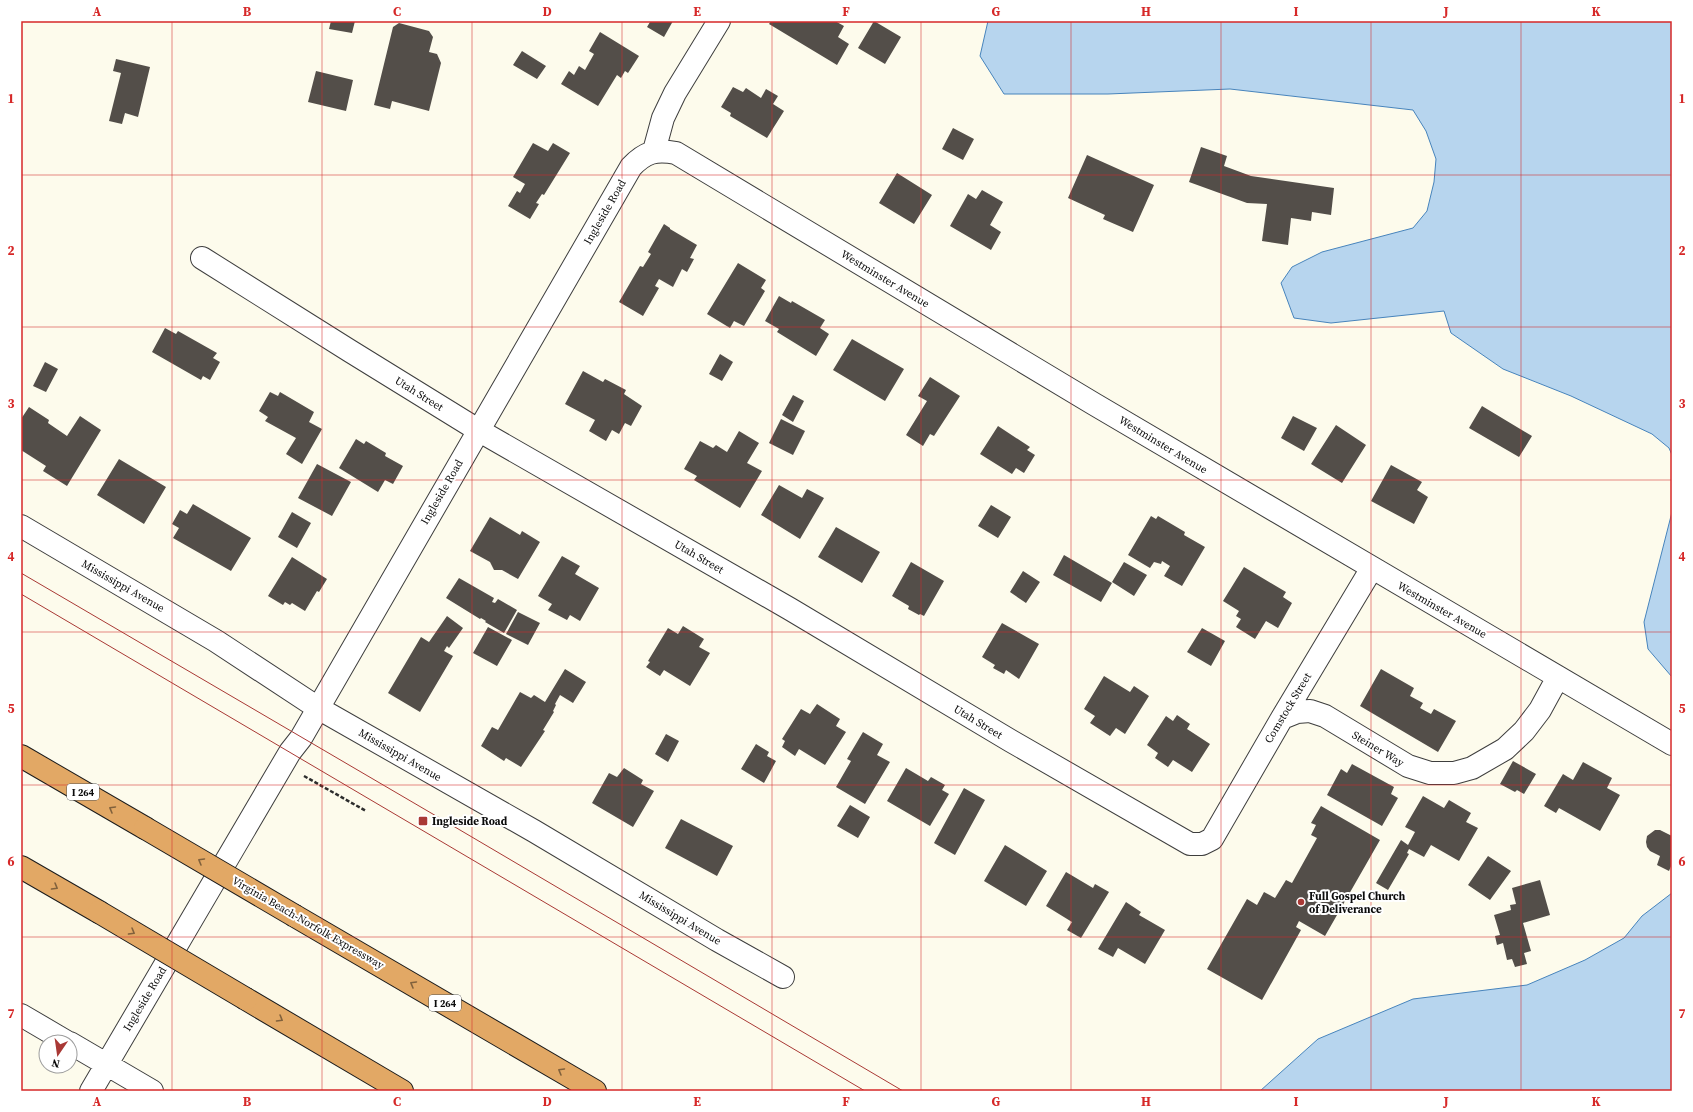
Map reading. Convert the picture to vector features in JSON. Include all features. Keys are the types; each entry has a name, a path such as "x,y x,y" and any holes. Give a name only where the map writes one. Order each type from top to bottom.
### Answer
{"highway":[{"name":"Virginia Beach-Norfolk Expressway","path":"21,756 595,1091"},
{"path":"21,867 402,1091"}],"street":[{"path":"654,151 663,118 672,99 719,21"},
{"name":"Ingleside Road","path":"91,1091 318,708 631,167 640,158 654,151"},
{"name":"Westminster Avenue","path":"654,151 676,153 1107,412 1672,744"},
{"name":"Utah Street","path":"202,258 478,430 790,609 1011,741 1190,844 1202,844"},
{"name":"Mississippi Avenue","path":"21,526 216,640 318,708 534,831 717,940 783,977"},
{"name":"Comstock Street","path":"1202,844 1212,839 1282,718 1372,568"},
{"name":"Steiner Way","path":"1282,718 1297,712 1310,711 1325,716 1408,766 1430,773 1454,773 1472,768 1505,749 1524,731 1540,710 1558,677"},
{"path":"21,1015 53,1034"},
{"path":"78,1048 152,1091"}],"path":[{"path":"284,764 366,811"},
{"path":"304,776 308,771"}],"water":[{"path":"988,21 1672,21 1672,455 1669,448 1652,434 1571,396 1503,369 1451,333 1444,311 1331,323 1294,318 1281,283 1292,267 1322,252 1413,228 1427,211 1434,182 1436,159 1426,131 1413,110 1230,89 1108,94 1004,94 980,56"},
{"path":"1672,512 1672,677 1648,649 1644,622"},
{"path":"1672,893 1672,1091 1260,1091 1318,1039 1413,999 1527,985 1585,960 1624,938 1642,916"}],"building":[{"path":"331,21 355,21 352,33 329,29"},
{"path":"648,21 673,21 664,37 647,27 650,22"},
{"path":"771,21 835,21 844,26 838,37 849,44 837,65 769,24"},
{"path":"874,21 901,37 885,64 858,48"},
{"path":"399,23 429,31 433,37 429,52 437,54 441,63 429,111 392,101 390,109 374,105 393,27"},
{"path":"600,32 639,56 628,73 625,71 621,78 617,75 598,106 561,84 569,71 574,75 579,66 585,70 594,54 589,51"},
{"path":"522,51 546,66 537,79 513,65"},
{"path":"116,59 150,67 138,117 125,113 122,124 109,121 121,73 113,71"},
{"path":"316,71 353,80 346,111 308,102"},
{"path":"733,87 743,92 746,88 761,98 766,89 778,96 773,104 784,111 767,138 730,116 731,113 721,107"},
{"path":"953,128 974,139 963,160 942,149"},
{"path":"533,143 548,151 553,143 570,153 544,195 542,194 536,203 539,204 530,219 508,206 517,191 520,193 525,184 513,177"},
{"path":"1201,147 1227,156 1224,166 1251,176 1334,188 1331,215 1312,212 1311,221 1291,218 1288,245 1262,241 1267,204 1247,203 1189,182"},
{"path":"1087,155 1154,185 1133,232 1103,219 1105,215 1068,198"},
{"path":"897,173 932,195 914,224 879,203"},
{"path":"982,190 1003,202 990,225 1001,232 991,250 950,226 968,194 976,199"},
{"path":"664,224 697,245 690,258 694,259 687,272 682,269 673,287 659,279 655,286 659,288 643,316 619,302 640,266 643,267 651,254 648,252"},
{"path":"738,263 766,280 761,288 765,291 744,326 734,321 730,328 707,314"},
{"path":"779,296 791,303 792,301 825,320 820,328 829,334 816,356 777,332 779,329 765,321"},
{"path":"165,328 176,334 178,331 217,353 213,358 220,362 210,380 203,376 201,380 152,352"},
{"path":"852,339 904,369 885,401 833,370"},
{"path":"720,354 733,362 722,381 709,374"},
{"path":"45,362 58,369 46,392 33,386"},
{"path":"583,371 603,382 605,379 626,390 624,394 642,406 631,426 625,423 619,434 612,430 606,441 589,431 595,420 565,404"},
{"path":"930,377 960,396 934,436 930,434 923,446 906,435 927,401 918,396"},
{"path":"270,392 278,396 280,392 314,412 309,422 322,429 302,464 286,454 296,438 265,421 268,417 259,411"},
{"path":"793,395 804,401 793,422 782,415"},
{"path":"1482,406 1532,436 1519,457 1469,428"},
{"path":"29,407 49,420 48,423 67,436 80,416 101,430 67,486 43,471 46,466 21,450 21,419"},
{"path":"1293,416 1317,428 1304,451 1281,438"},
{"path":"781,419 805,431 793,455 769,443"},
{"path":"1336,425 1366,445 1342,483 1311,464"},
{"path":"998,426 1030,447 1027,450 1035,455 1024,473 1016,468 1012,474 980,454"},
{"path":"739,431 759,443 747,463 762,471 740,508 694,480 697,476 684,469 700,441 713,448 716,445 727,452"},
{"path":"356,439 364,444 366,441 386,453 385,456 403,466 393,484 385,480 378,492 339,468"},
{"path":"119,459 166,487 144,524 97,495"},
{"path":"317,464 351,482 332,516 298,498"},
{"path":"1391,465 1422,482 1417,490 1428,497 1414,524 1371,501"},
{"path":"779,485 802,498 807,489 824,498 800,539 761,515"},
{"path":"193,504 251,538 231,571 173,538 179,528 172,524 180,510 187,514"},
{"path":"991,505 1011,517 998,538 978,526"},
{"path":"292,512 311,523 297,548 278,537"},
{"path":"1151,516 1156,519 1158,516 1185,532 1184,535 1205,547 1182,586 1164,576 1170,566 1162,561 1161,564 1154,562 1150,568 1128,555"},
{"path":"490,517 520,535 522,531 540,542 518,579 502,570 494,570 490,562 470,551"},
{"path":"836,527 880,552 862,583 818,557"},
{"path":"1064,555 1112,583 1101,602 1053,575"},
{"path":"562,556 580,566 575,574 599,588 580,621 570,615 567,620 548,610 552,604 538,596"},
{"path":"292,557 327,579 319,592 317,591 305,611 292,603 290,605 285,602 283,605 268,596"},
{"path":"911,562 944,581 924,616 908,609 909,606 892,596"},
{"path":"1124,562 1147,575 1134,596 1112,582"},
{"path":"1244,567 1286,592 1283,597 1292,603 1278,628 1266,621 1255,639 1236,627 1241,619 1236,616 1239,611 1223,601"},
{"path":"1023,571 1040,582 1026,603 1010,592"},
{"path":"459,578 494,598 492,602 495,603 498,599 517,610 504,633 446,598"},
{"path":"518,612 540,623 528,645 506,634"},
{"path":"447,616 463,628 449,648 447,646 444,651 453,656 420,712 388,693 421,637 429,642"},
{"path":"1002,623 1039,644 1019,679 1006,670 1004,674 993,668 995,665 982,657"},
{"path":"683,626 704,639 699,647 710,653 690,686 664,670 660,676 646,667 650,662 648,661 668,628 678,634"},
{"path":"488,627 512,640 497,666 473,653"},
{"path":"1202,628 1225,641 1211,666 1187,652"},
{"path":"565,669 586,682 573,703 560,695 555,704 554,712 543,730 545,731 521,767 506,758 504,761 481,746 492,727 498,730 520,692 531,698 534,695 545,702"},
{"path":"1381,669 1414,688 1410,696 1423,703 1420,708 1431,714 1434,709 1456,721 1438,752 1360,706"},
{"path":"1104,676 1130,692 1134,686 1149,696 1125,734 1116,728 1110,736 1090,723 1095,716 1084,709"},
{"path":"817,704 840,719 836,726 846,732 825,765 799,749 795,756 782,747 785,741 782,739 801,709 810,714"},
{"path":"1177,715 1190,724 1187,729 1210,744 1192,772 1173,760 1168,767 1155,758 1158,753 1147,745 1166,716 1173,721"},
{"path":"863,732 883,744 877,755 890,762 865,804 836,787 851,761 847,759"},
{"path":"666,734 679,741 668,762 655,754"},
{"path":"756,744 769,752 767,756 776,761 764,783 741,769"},
{"path":"1513,761 1536,774 1524,794 1517,790 1515,792 1500,784"},
{"path":"1583,762 1612,778 1607,788 1620,795 1600,831 1559,808 1556,813 1544,806 1563,774 1573,780"},
{"path":"1352,764 1394,787 1391,794 1398,798 1382,826 1327,795 1341,769 1347,773"},
{"path":"624,768 643,780 641,784 654,791 633,827 592,803 609,773 617,777"},
{"path":"906,768 928,781 931,777 945,785 942,790 949,794 930,826 887,801"},
{"path":"964,788 985,800 955,855 934,843"},
{"path":"1423,796 1444,808 1449,800 1471,813 1466,822 1478,828 1459,861 1431,845 1424,857 1409,849 1407,853 1409,854 1388,890 1376,883 1401,840 1408,845 1415,832 1405,827"},
{"path":"850,805 870,817 858,838 837,826"},
{"name":"Full Gospel Church of Deliverance","path":"1321,806 1380,840 1325,936 1299,921 1296,927 1301,930 1262,1000 1207,969 1247,899 1257,905 1264,892 1275,898 1286,880 1292,883 1317,838 1311,835 1316,825 1311,823"},
{"path":"681,819 733,846 717,876 665,848"},
{"path":"1655,830 1660,830 1672,836 1672,864 1669,871 1657,865 1660,856 1650,851 1647,847 1647,836"},
{"path":"1005,845 1047,871 1026,906 984,881"},
{"path":"1488,856 1511,871 1490,900 1468,885"},
{"path":"1066,872 1093,888 1095,884 1109,892 1081,938 1067,930 1072,922 1046,906"},
{"path":"1540,880 1550,915 1523,923 1531,951 1524,953 1527,964 1515,967 1512,959 1507,960 1503,943 1497,945 1495,936 1500,935 1494,915 1511,910 1510,905 1516,904 1512,888"},
{"path":"1126,902 1141,912 1139,915 1165,930 1145,964 1118,948 1113,957 1098,949"}],"tram line":[{"path":"21,573 903,1091"},
{"path":"21,594 865,1091"}],"place":[{"name":"Ingleside Road","path":"423,821"},
{"name":"Full Gospel Church of Deliverance","path":"1301,902"}]}
